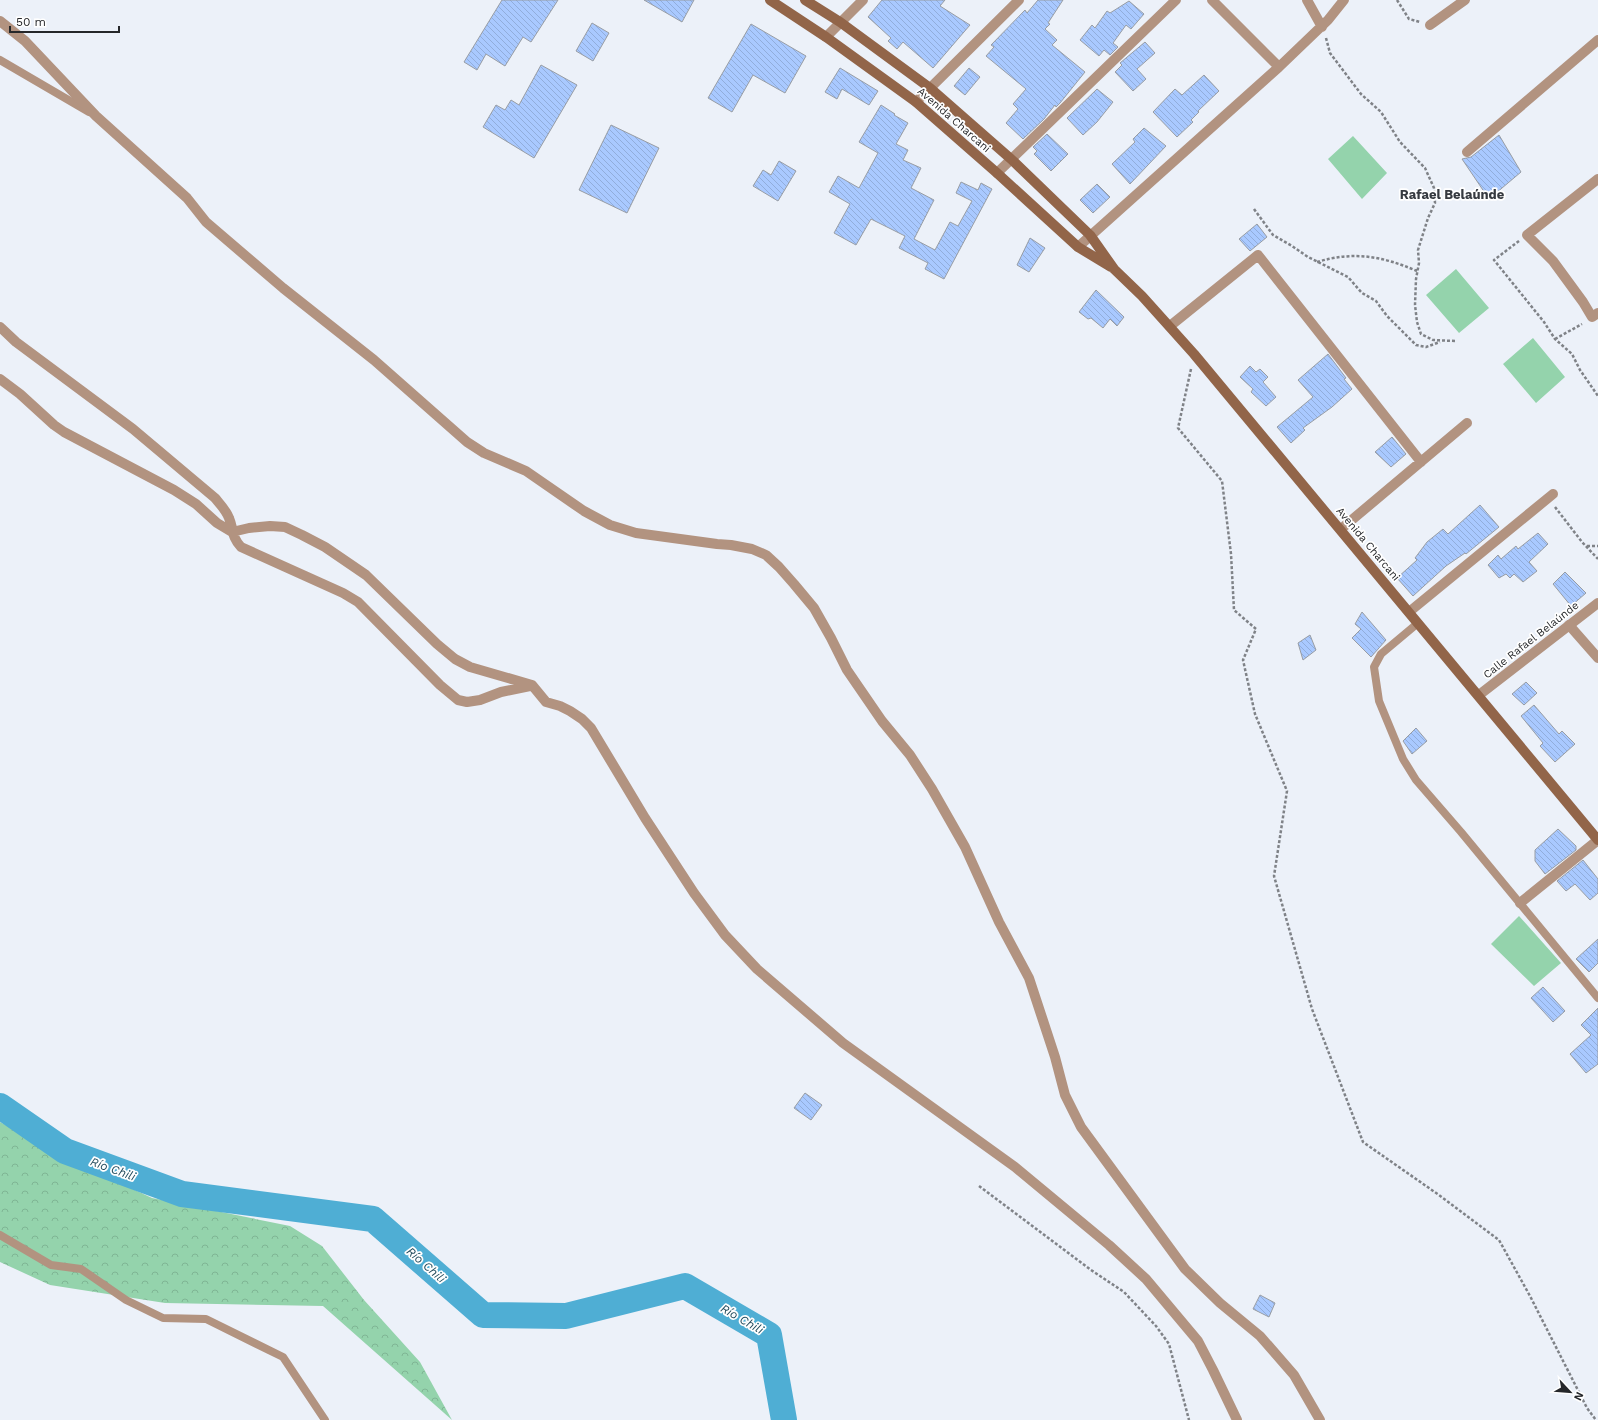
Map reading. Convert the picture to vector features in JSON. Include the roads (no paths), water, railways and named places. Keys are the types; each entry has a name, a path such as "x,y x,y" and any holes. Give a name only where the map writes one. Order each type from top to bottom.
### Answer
{"main road":[{"name":"Avenida Charcani","path":"770,0 826,37 916,102 998,173 1078,247 1114,269"},
{"name":"Avenida Charcani","path":"805,0 840,22 930,88 1012,159 1090,235 1114,269 1142,296 1194,354 1598,840"}],"street":[{"path":"826,37 863,0"},
{"path":"916,102 1019,0"},
{"path":"998,173 1176,0"},
{"path":"1212,0 1279,67"},
{"path":"1307,0 1322,27"},
{"path":"1078,247 1279,67 1322,27 1344,0"},
{"path":"1430,25 1466,0"},
{"path":"0,21 25,41 96,116 187,198 206,222 283,288 374,360 467,442 484,452 526,471 584,511 610,525 636,533 732,545 752,549 766,555 779,566 814,608 847,670 882,721 910,755 932,789 965,847 999,922 1029,978 1055,1057 1065,1095 1081,1127 1185,1269 1220,1303 1260,1336 1294,1375 1320,1420"},
{"path":"1467,152 1598,40"},
{"path":"1598,178 1527,235 1553,261 1584,302 1592,317 1598,313"},
{"path":"1170,326 1258,255 1421,462"},
{"path":"0,327 16,342 133,429 215,498 224,509 230,520 232,532 236,541 241,547 343,593 358,602 440,685 458,700 467,702 480,700 501,692 532,685"},
{"path":"0,379 20,394 54,425 64,432 174,490 196,504 217,523 232,532 270,526 284,527 331,551 366,575 437,644 455,659 470,667 532,685 546,702 560,706 582,719 591,728 645,818 694,893 725,935 757,969 843,1043 1015,1167 1109,1245 1146,1279 1198,1341 1237,1420"},
{"path":"1340,529 1467,423"},
{"path":"1409,612 1550,496"},
{"name":"Calle Rafael Belaúnde","path":"1479,696 1598,603"},
{"path":"1569,625 1598,658"},
{"path":"1520,903 1598,840"}],"lane":[{"path":"0,60 96,116"},
{"path":"1418,623 1382,654 1374,666 1379,701 1403,759 1416,780 1598,998"},
{"path":"0,1235 51,1265 81,1269 126,1300 163,1318 206,1319 283,1357 324,1420"}],"waterway":[{"name":"Río Chili","path":"0,1106 65,1151 182,1194 373,1219 483,1315 566,1316 685,1286 769,1335 784,1420"}],"district":[{"name":"Rafael Belaúnde","path":"1452,194"}]}
